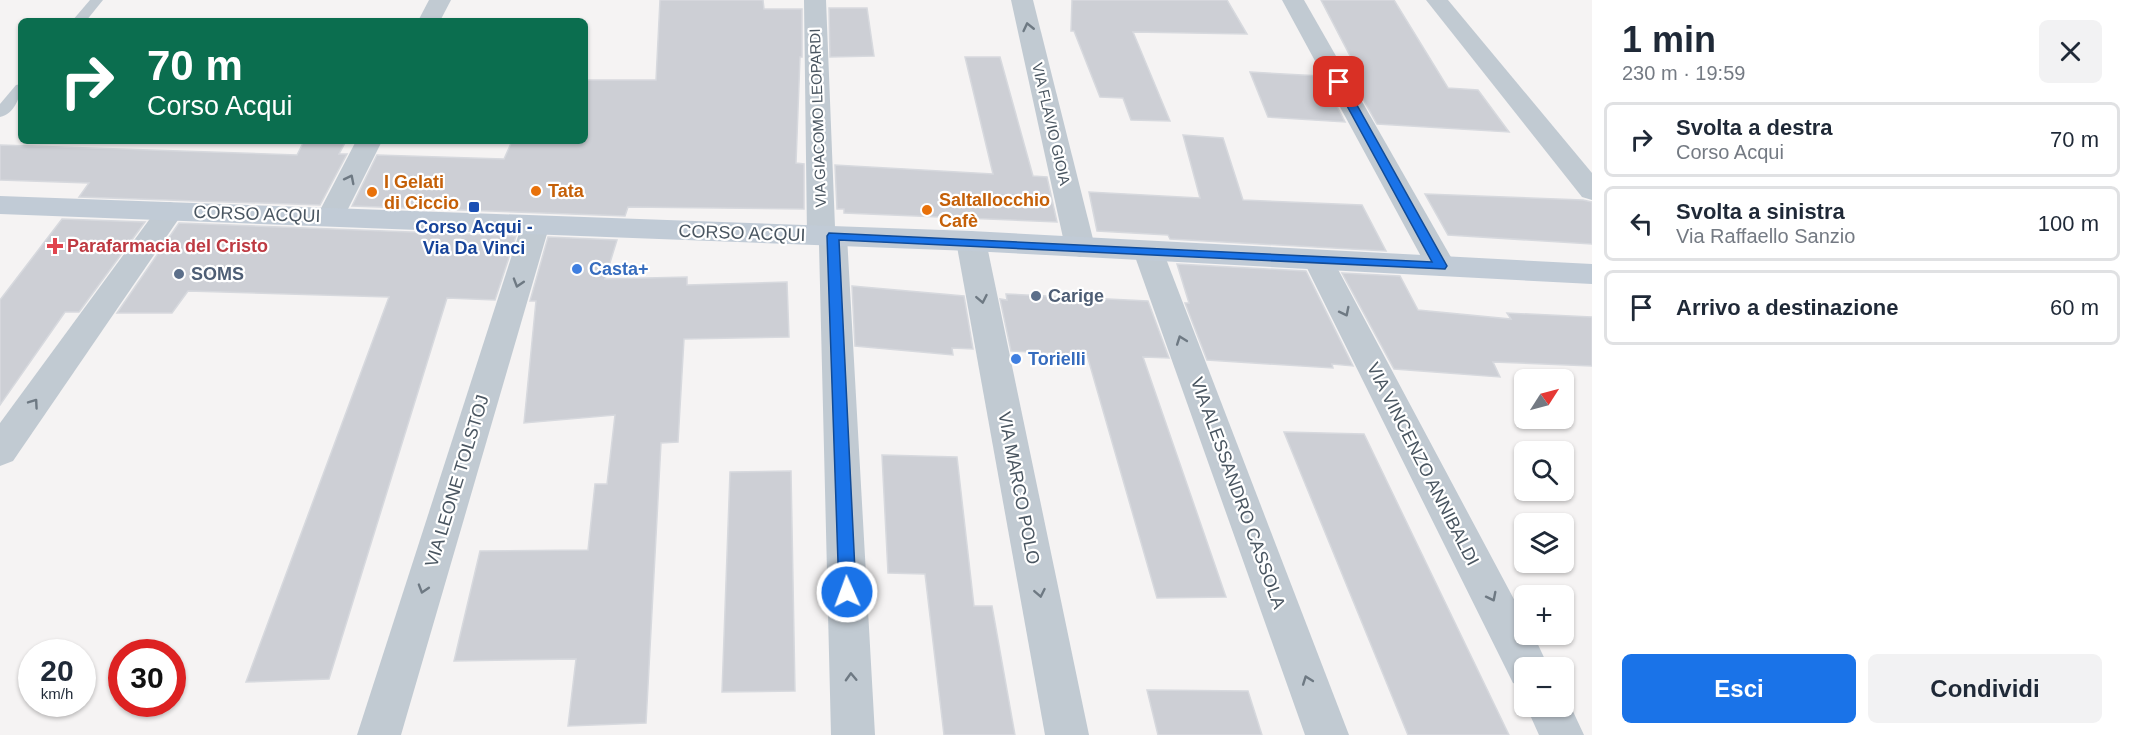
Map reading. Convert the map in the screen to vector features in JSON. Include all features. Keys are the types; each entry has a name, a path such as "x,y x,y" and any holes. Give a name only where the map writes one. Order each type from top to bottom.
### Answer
{"street":[{"path":"431,18 440,0"},
{"name":"VIA GIACOMO LEOPARDI","path":"815,0 853,735"},
{"name":"VIA FLAVIO GIOIA","path":"1022,0 1080,247"},
{"path":"1293,0 1441,266"},
{"path":"1437,0 1592,191"},
{"path":"331,216 367,144"},
{"name":"CORSO ACQUI","path":"0,205 971,241 1592,274"},
{"path":"0,451 170,211"},
{"name":"VIA LEONE TOLSTOJ","path":"379,735 535,226"},
{"name":"VIA MARCO POLO","path":"971,241 1067,735"},
{"name":"VIA ALESSANDRO CASSOLA","path":"1148,251 1327,735"},
{"name":"VIA VINCENZO ANNIBALDI","path":"1318,260 1522,657"},
{"path":"1553,717 1562,735"}],"lane":[{"path":"82,18 97,0"},
{"path":"0,113 18,92"}],"building":[{"path":"660,0 763,0 764,9 802,9 802,57 800,57 796,163 804,164 804,209 628,207 625,216 352,206 377,155 504,159 511,144 588,144 588,80 656,80"},
{"path":"1072,0 1227,0 1247,34 1133,32 1170,121 1131,120 1123,98 1100,97 1074,31 1071,31"},
{"path":"1321,0 1394,0 1448,88 1478,90 1509,132 1377,124 1351,78 1362,79"},
{"path":"829,8 867,8 874,56 830,57"},
{"path":"965,57 1000,57 1033,176 1047,177 1057,222 844,213 844,209 837,209 835,165 993,174"},
{"path":"1250,72 1321,76 1345,122 1268,117"},
{"path":"1183,135 1223,138 1243,200 1362,205 1386,251 1170,239 1168,235 1097,231 1089,192 1200,198"},
{"path":"302,144 344,144 339,154 347,154 320,205 79,197 89,183 0,180 0,145 297,155"},
{"path":"1425,194 1592,202 1592,244 1448,235"},
{"path":"62,219 145,222 79,312 65,312 0,405 0,300"},
{"path":"179,223 516,236 495,300 447,298 329,679 246,682 389,297 188,291 172,313 117,313"},
{"path":"548,237 617,240 605,279 687,277 687,285 787,282 789,337 684,339 678,442 661,443 646,723 568,726 576,659 454,661 480,551 588,550 595,484 607,484 615,415 524,423 536,301 530,301"},
{"path":"1177,264 1306,271 1353,366 1332,364 1333,368 1207,360 1185,303 1189,303"},
{"path":"1342,273 1400,276 1418,310 1511,319 1507,313 1592,317 1592,366 1493,362 1500,377 1394,369"},
{"path":"852,286 964,296 973,349 952,348 953,355 855,346"},
{"path":"1006,294 1148,301 1169,358 1143,357 1226,597 1157,598 1087,355 1011,351 1000,299 1007,300"},
{"path":"1284,432 1364,434 1509,735 1408,735"},
{"path":"882,455 957,457 974,606 992,606 1015,735 944,735 925,574 888,573"},
{"path":"791,471 795,691 722,692 730,472"},
{"path":"1147,690 1248,691 1262,735 1158,735"}],"place":[{"name":"Tata","path":"536,191"},
{"name":"I Gelati di Ciccio","path":"372,192"},
{"name":"Corso Acqui - Via Da Vinci","path":"474,207"},
{"name":"Saltallocchio Cafè","path":"927,210"},
{"name":"Parafarmacia del Cristo","path":"55,246"},
{"name":"Casta+","path":"577,269"},
{"name":"SOMS","path":"179,274"},
{"name":"Carige","path":"1036,296"},
{"name":"Torielli","path":"1016,359"}],"route":[{"path":"847,592 833,236 971,241 1441,266 1339,82"}]}
